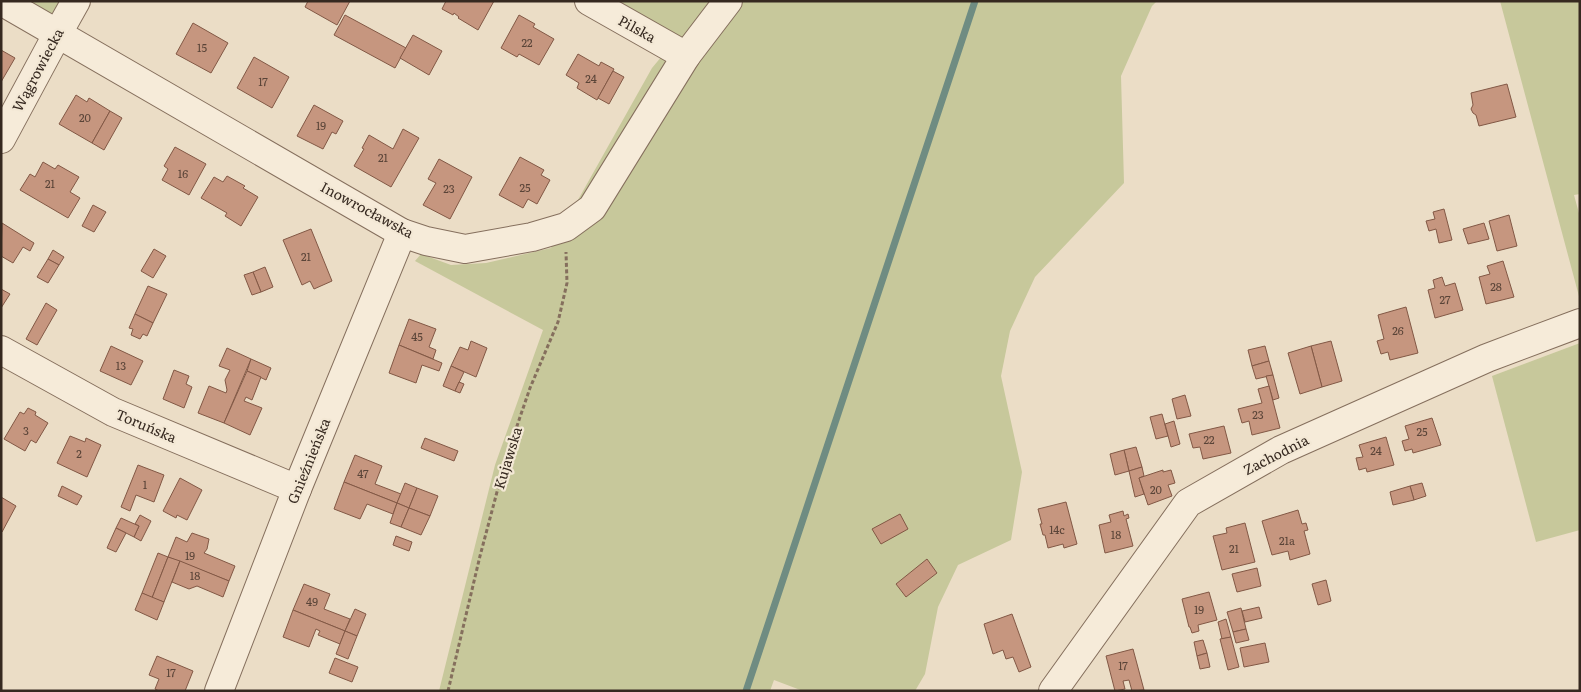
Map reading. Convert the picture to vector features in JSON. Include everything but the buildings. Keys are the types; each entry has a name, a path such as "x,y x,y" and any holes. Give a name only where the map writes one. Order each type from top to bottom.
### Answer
{"street":[{"name":"Inowrocławska","path":"1,1 402,232 426,241 465,249 532,237 566,227 592,208 686,56"},
{"name":"Wągrowiecka","path":"1,140 76,1"},
{"name":"Pilska","path":"589,1 686,56"},
{"path":"686,56 728,1"},
{"name":"Gnieźnieńska","path":"218,691 297,489 402,232"},
{"name":"Zachodnia","path":"1053,691 1188,503 1281,450 1487,358 1580,323"},
{"name":"Toruńska","path":"1,350 113,412 297,489"}],"path":[{"name":"Kujawska","path":"448,691 480,556 506,458 530,388 558,322 567,283 566,227"}],"green space":[{"path":"24,1 70,1 59,21"},
{"path":"614,1 1157,1 1152,6 1121,76 1124,183 1035,277 1010,331 1001,376 1022,472 1011,540 958,565 938,607 925,674 915,691 803,691 774,680 770,691 439,691 495,465 543,330 415,261 421,254 451,265 486,263 551,248 652,68 677,38"},
{"path":"1500,1 1580,1 1580,194 1574,195 1580,217 1580,300"},
{"path":"1580,343 1580,530 1536,542 1492,376"}],"waterway":[{"path":"746,691 975,1"}]}
